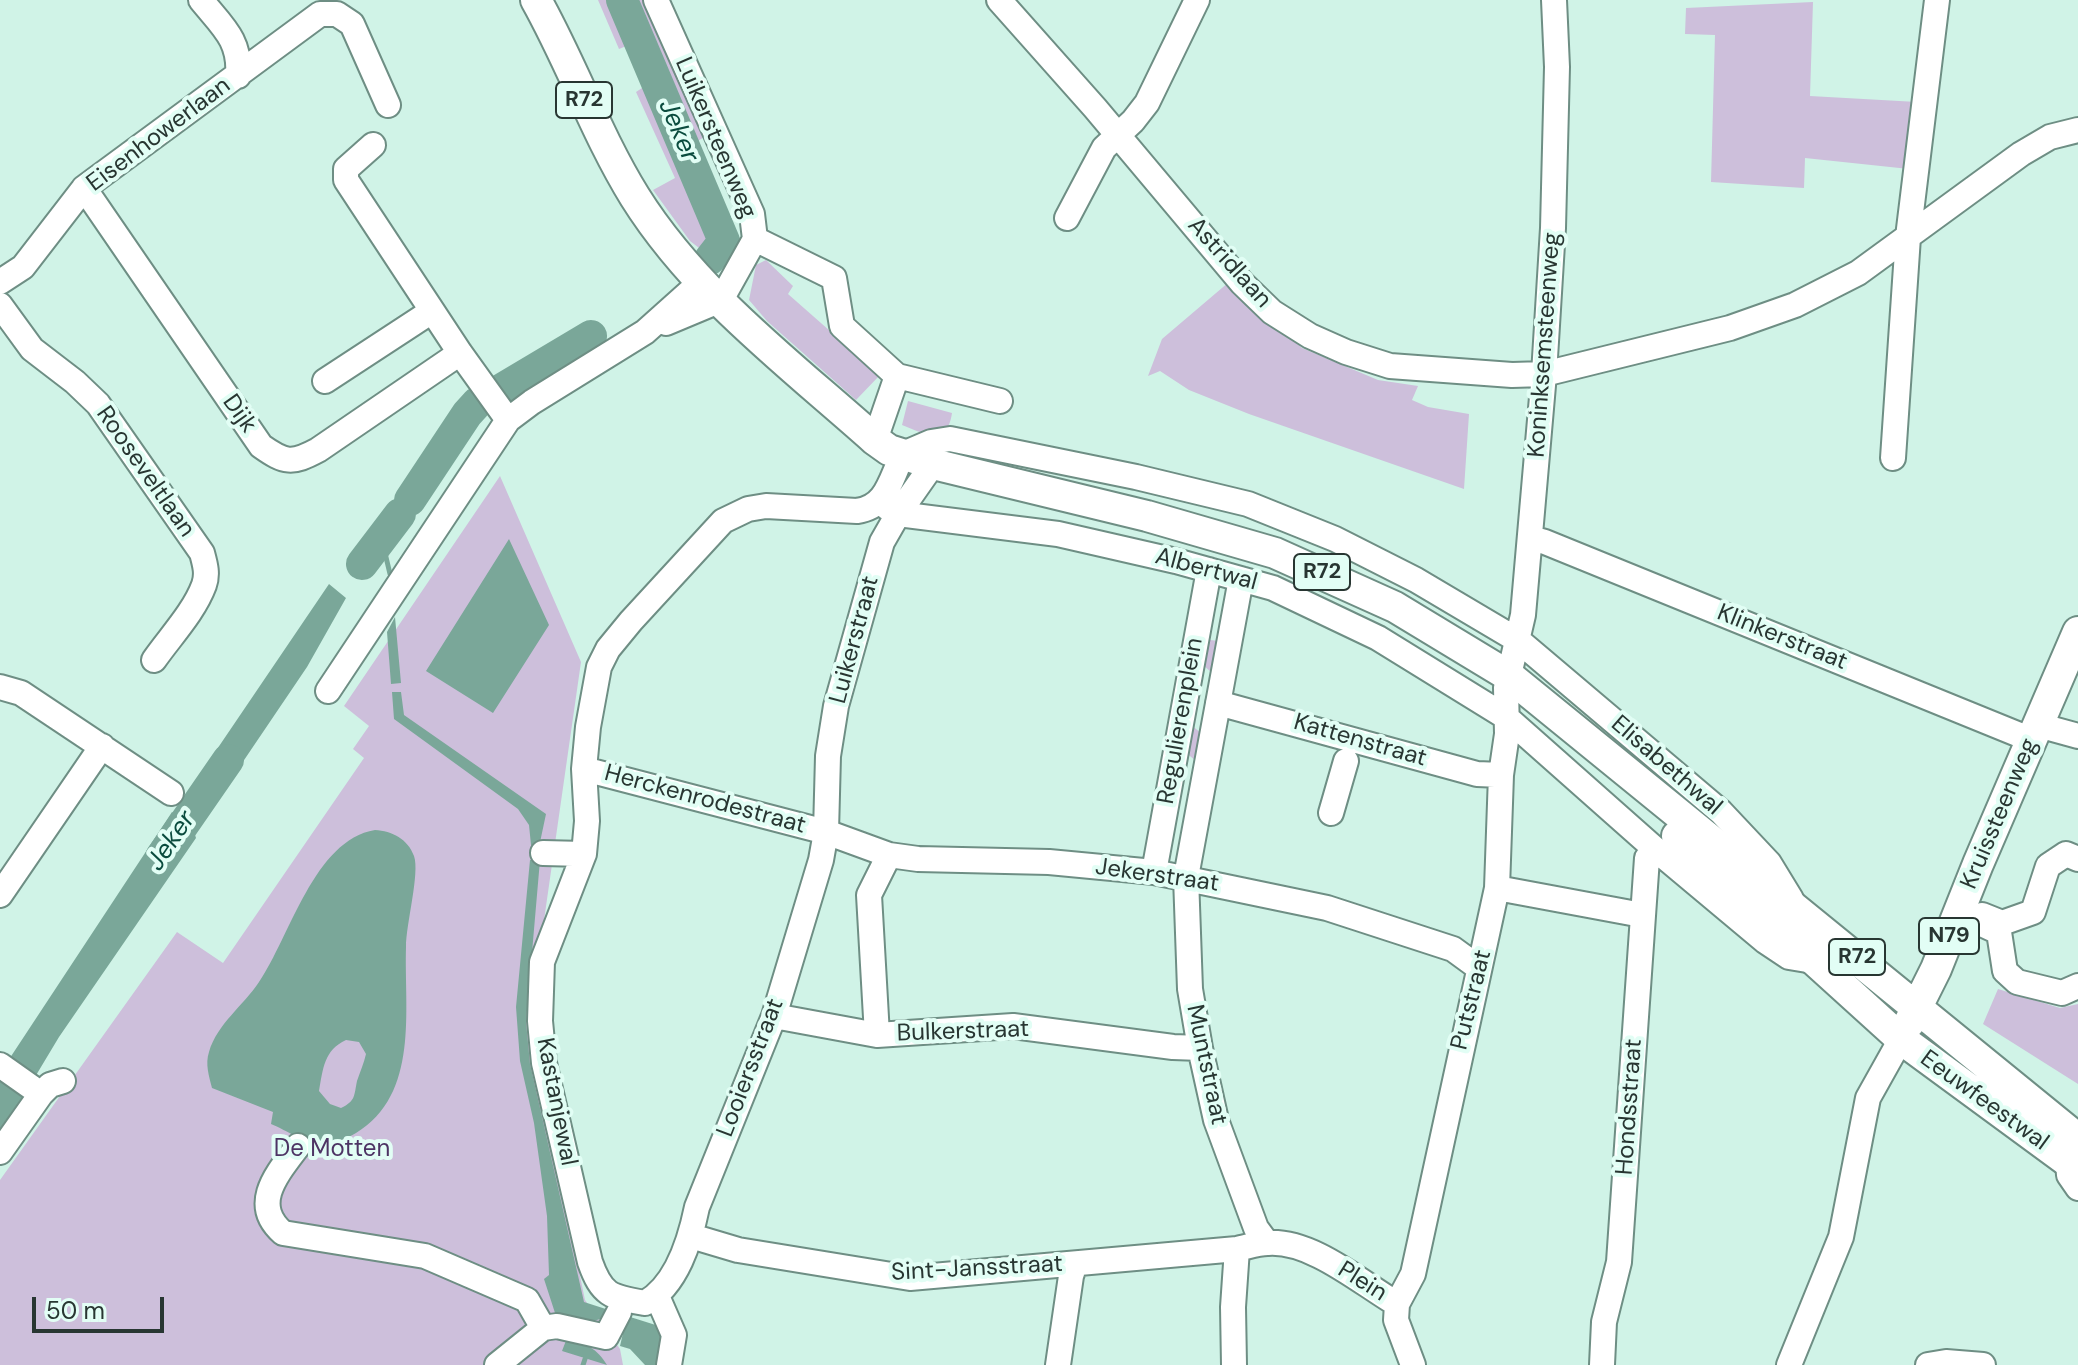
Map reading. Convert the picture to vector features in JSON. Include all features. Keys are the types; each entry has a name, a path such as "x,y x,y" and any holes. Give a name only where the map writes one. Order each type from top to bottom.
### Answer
{"main road":[{"name":"R72","path":"536,0 608,151 636,198 660,233 711,290"},
{"name":"Albertwal","path":"711,290 889,450 933,464 1147,516 1275,553 1395,607 1501,686"},
{"name":"Kruissteenweg","path":"1901,1039 1936,969 2078,632"},
{"name":"Elisabethwal","path":"1501,686 1672,831 1901,1039"},
{"name":"Elisabethwal","path":"1501,686 1640,785 1916,1007"},
{"name":"Eeuwfeestwal","path":"1916,1007 2076,1164"},
{"name":"Eeuwfeestwal","path":"1901,1039 2076,1164"}],"street":[{"path":"201,0 234,40 239,57 238,76"},
{"name":"Luikersteenweg","path":"656,0 752,214 755,239 711,290"},
{"name":"Astridlaan","path":"999,0 1242,283 1272,312 1310,336 1390,366 1512,375 1544,374 1730,328 1795,305 1858,273 2021,154 2050,137 2078,130"},
{"path":"1067,218 1104,148 1147,103 1197,0"},
{"name":"Koninksemsteenweg","path":"1501,686 1519,641 1544,374 1557,67 1554,0"},
{"path":"1893,458 1908,237 1937,0"},
{"name":"Eisenhowerlaan","path":"0,282 23,267 84,188 320,14 339,7 352,24 388,105"},
{"path":"373,145 346,169 346,180 508,420"},
{"name":"Dijk","path":"84,188 261,446 278,458 297,461 318,450 460,353"},
{"path":"755,239 834,278 842,326 897,376 1000,401"},
{"path":"328,691 508,420 711,290"},
{"name":"Rooseveltlaan","path":"0,305 32,349 98,404 202,553 206,568 205,583 154,660"},
{"path":"325,381 432,311"},
{"path":"875,440 897,376"},
{"path":"888,508 903,454 931,442 950,439 1136,477 1248,504 1335,539 1416,580 1519,641"},
{"name":"Luikerstraat","path":"826,832 828,756 836,706 882,542 888,508 933,464"},
{"name":"Kastanjewal","path":"657,1296 645,1303 623,1299 599,1285 590,1262 544,1063 540,1021 542,962 584,854 587,821 584,769 599,667 608,649 717,525 748,509 766,506 857,511 888,508"},
{"name":"Albertwal","path":"888,508 1058,534 1273,588 1378,638 1501,686"},
{"name":"Klinkerstraat","path":"1531,538 2035,732 2078,736"},
{"name":"Regulierenplein","path":"1154,872 1209,570"},
{"name":"Regulierenplein","path":"1186,877 1241,579"},
{"name":"Elisabethwal","path":"1519,641 1721,812 1769,863 1796,908"},
{"name":"Elisabethwal","path":"1501,686 1528,736 1550,759 1765,941 1789,957 1813,961"},
{"name":"Putstraat","path":"1397,1304 1413,1274 1497,888 1501,775 1507,734 1501,686"},
{"path":"0,687 21,693 171,793"},
{"name":"Kattenstraat","path":"1218,703 1350,748 1477,774 1501,775"},
{"path":"1528,736 1559,734"},
{"path":"0,895 102,746"},
{"path":"1331,813 1350,748"},
{"name":"Herckenrodestraat","path":"584,769 826,832"},
{"name":"Jekerstraat","path":"826,832 889,855 918,859 1049,862 1186,877 1327,908 1453,949 1479,968"},
{"name":"Looiersstraat","path":"657,1296 670,1279 691,1236 697,1207 774,1016 821,860 826,832"},
{"name":"Hondsstraat","path":"1602,1365 1604,1322 1619,1262 1647,858 1655,849"},
{"path":"543,853 584,854"},
{"path":"1960,909 2002,923 2033,912 2048,866 2066,854 2078,859"},
{"path":"877,1035 869,895 889,855"},
{"name":"Muntstraat","path":"1186,877 1190,989 1200,1048 1223,1141 1256,1228 1267,1243"},
{"path":"1497,888 1642,915"},
{"path":"1960,909 1999,932 2005,971 2017,982 2062,993 2078,986"},
{"name":"Bulkerstraat","path":"774,1016 877,1035 1013,1026 1200,1048"},
{"path":"1795,1364 1841,1237 1868,1098 1901,1039"},
{"path":"0,1065 41,1094"},
{"path":"0,1152 41,1094 50,1085 63,1081"},
{"path":"298,1146 269,1190 266,1209 272,1223 283,1233 425,1256 527,1300 550,1327 606,1337 619,1312"},
{"name":"Sint-Jansstraat","path":"691,1236 738,1250 910,1278 1237,1249 1267,1243"},
{"name":"Plein","path":"1267,1243 1283,1244 1323,1258 1397,1304 1396,1320 1413,1365"},
{"path":"1234,1365 1233,1307 1237,1249"},
{"path":"1058,1365 1075,1264"},
{"path":"657,1296 674,1335 669,1365"},
{"path":"497,1365 550,1327"},
{"path":"1928,1365 1946,1362 1983,1365"}],"green space":[{"path":"598,0 617,0 636,42 619,49"},
{"path":"631,0 647,0 707,135 692,145"},
{"path":"1813,2 1810,96 1917,102 1909,169 1805,158 1804,188 1711,182 1715,35 1685,34 1686,8"},
{"path":"651,82 716,237 712,247 703,251 690,241 653,190 675,178 636,92"},
{"path":"766,260 793,286 788,294 880,375 856,400 767,321 749,300 756,265"},
{"path":"1229,282 1302,348 1378,380 1418,386 1412,400 1428,407 1469,414 1464,489 1249,414 1189,390 1160,371 1148,376 1162,339"},
{"path":"908,401 952,413 945,430 934,435 902,425"},
{"name":"De Motten","path":"500,476 581,662 533,997 538,1077 585,1300 620,1349 623,1365 0,1365 0,1180 177,932 223,963 364,758 353,749 369,726 344,706"},
{"path":"1205,641 1219,641 1217,677 1197,660"},
{"path":"1185,720 1207,738 1201,765 1180,748"},
{"path":"1998,989 2060,1008 2078,1004 2078,1084 1983,1024"}],"water":[{"path":"509,539 549,625 493,713 426,671"},
{"path":"329,584 346,598 307,667 215,803 190,789"},
{"path":"395,617 401,683 391,684 387,632"},
{"path":"392,692 401,692 404,715 546,814 539,847 531,845 529,825 518,809 394,719"},
{"path":"172,812 192,825 196,838 59,1037 0,1129 0,1073"},
{"path":"375,830 387,832 404,841 414,856 415,874 406,947 404,1049 391,1096 376,1116 349,1137 322,1145 271,1124 273,1112 212,1088 207,1061 218,1032 259,982 320,871 336,852 354,838","holes":["346,1040 359,1042 366,1054 354,1097 341,1108 330,1104 319,1091 326,1061 339,1044"]},
{"path":"530,860 540,860 526,1022 530,1064 584,1302 612,1311 592,1321 556,1316 544,1279 549,1275 547,1216 534,1123 520,1061 516,1007"},
{"path":"627,1316 662,1327 664,1365 645,1365 630,1349 620,1346"},
{"path":"567,1338 590,1347 607,1365 562,1351"}],"waterway":[{"name":"Jeker","path":"622,0 724,241 710,259"},
{"name":"Jeker","path":"502,389 591,336"},
{"name":"Jeker","path":"410,500 477,403"},
{"name":"Jeker","path":"362,564 400,514"},
{"path":"381,536 390,574"},
{"name":"Jeker","path":"161,857 228,760"},
{"path":"583,1365 585,1359"}]}
